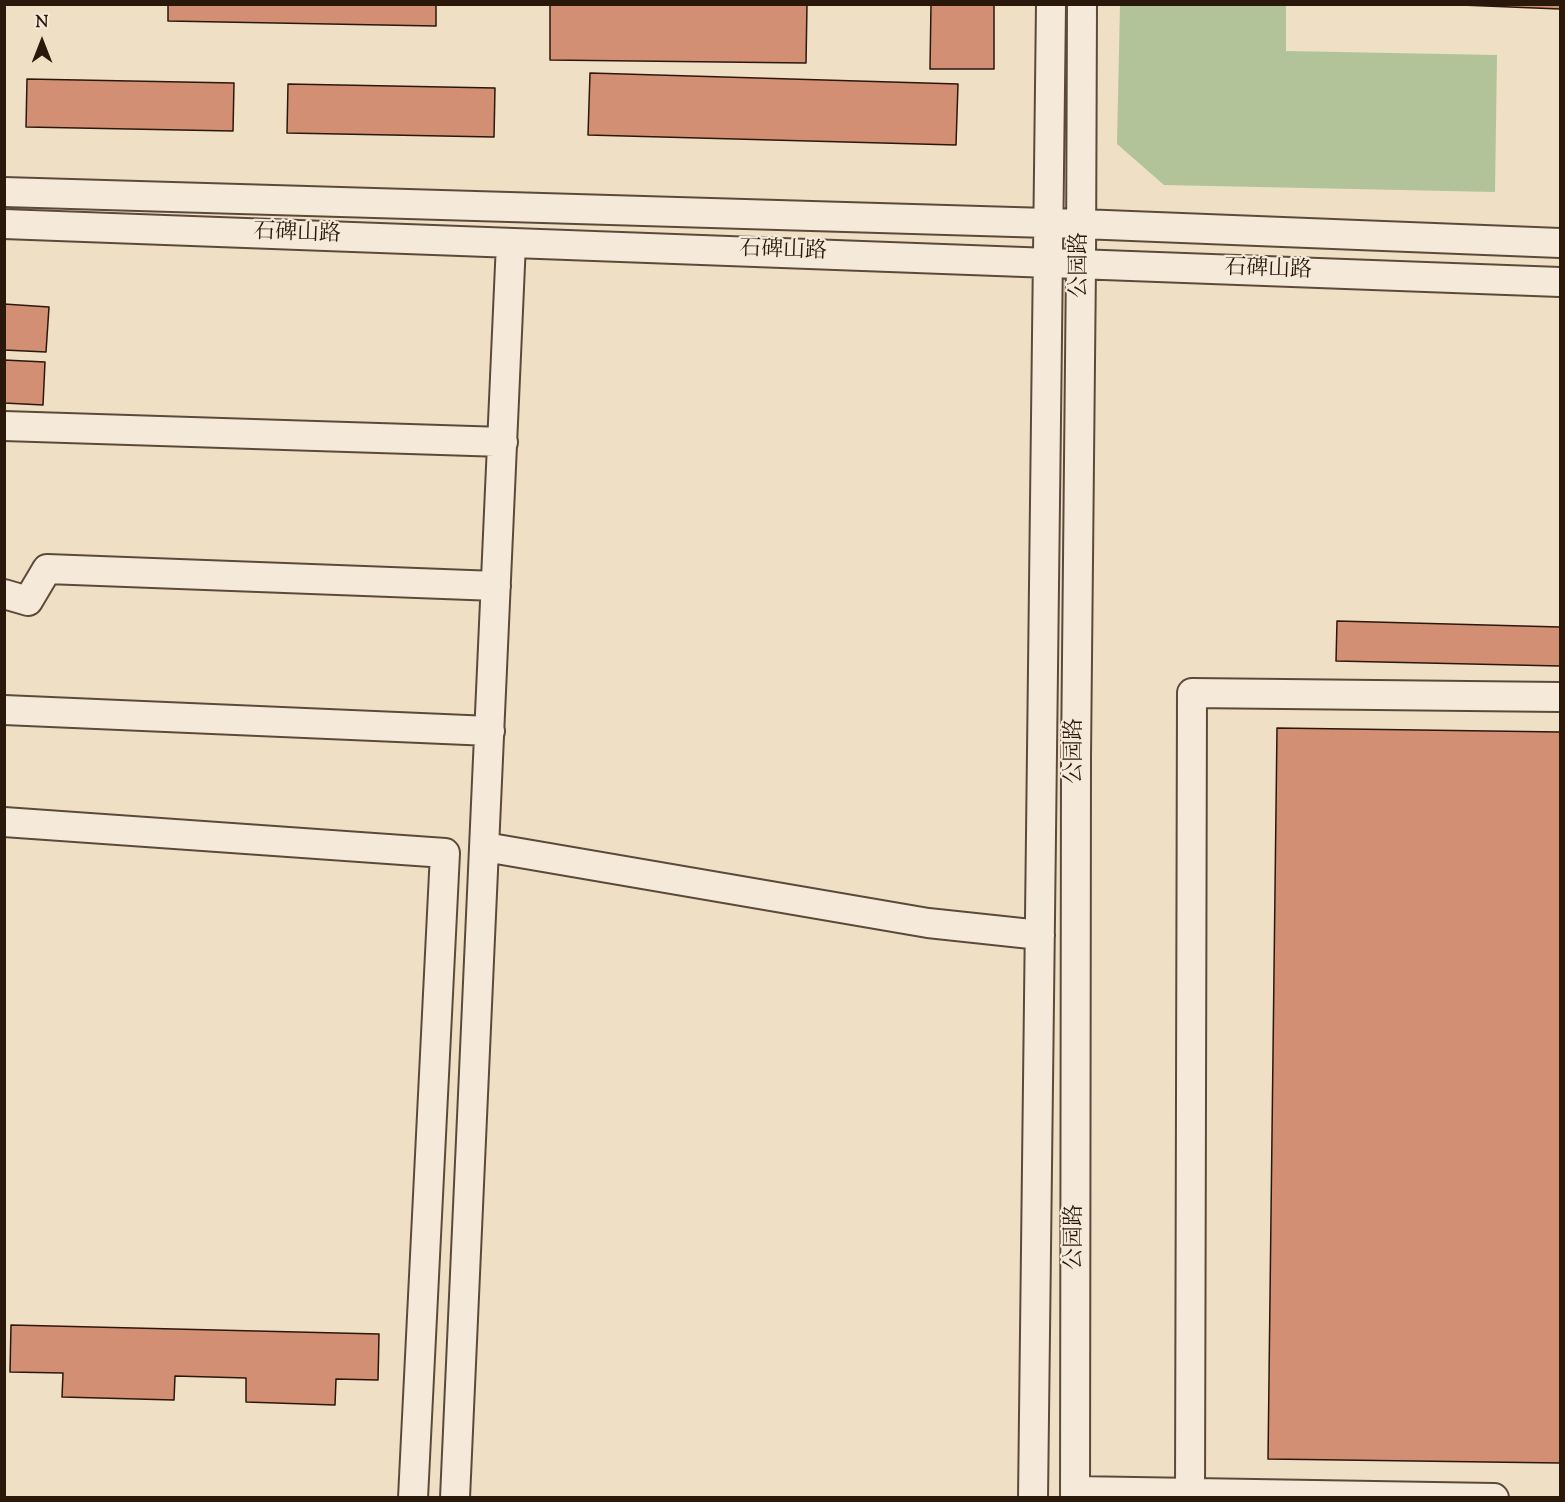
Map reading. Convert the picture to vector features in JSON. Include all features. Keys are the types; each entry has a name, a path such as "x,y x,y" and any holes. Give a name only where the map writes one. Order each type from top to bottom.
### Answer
{"street":[{"path":"1033,1497 1051,4"},
{"name":"公园路","path":"1075,1494 1076,757 1083,4"},
{"path":"4,192 1081,224 1560,243"},
{"name":"石碑山路","path":"4,224 1560,282"},
{"path":"456,1497 511,243"},
{"path":"4,426 503,442"},
{"path":"4,594 28,601 47,569 496,586"},
{"path":"1190,1492 1192,693 1560,697"},
{"path":"4,710 490,731"},
{"path":"4,822 445,853 412,1497"},
{"path":"485,847 928,923 1040,936"},
{"path":"1075,1494 1190,1492 1494,1497"}],"green space":[{"path":"1120,5 1286,5 1286,51 1497,55 1495,192 1164,185 1117,144"}],"building":[{"path":"168,4 436,4 436,26 168,21"},
{"path":"550,4 807,4 806,63 550,60"},
{"path":"931,4 994,4 994,69 930,69"},
{"path":"1436,4 1560,4 1560,9"},
{"path":"590,73 958,84 956,145 588,135"},
{"path":"27,79 234,83 233,131 26,127"},
{"path":"288,84 495,88 494,137 287,133"},
{"path":"4,304 49,307 46,352 4,350"},
{"path":"4,360 45,362 43,405 4,403"},
{"path":"1337,621 1560,627 1560,666 1336,661"},
{"path":"1277,728 1560,732 1560,1463 1268,1459"},
{"path":"11,1325 379,1334 378,1380 336,1379 335,1405 246,1402 246,1378 175,1376 174,1400 62,1397 63,1373 10,1372"}]}
